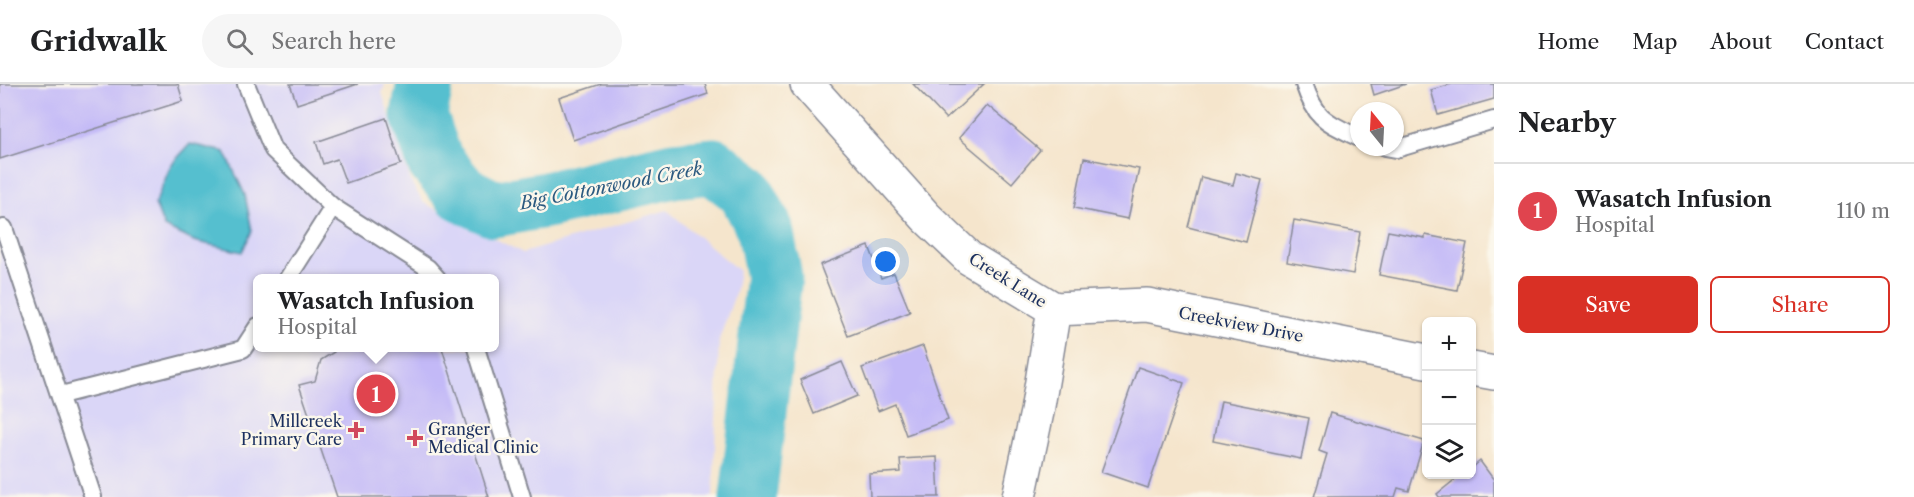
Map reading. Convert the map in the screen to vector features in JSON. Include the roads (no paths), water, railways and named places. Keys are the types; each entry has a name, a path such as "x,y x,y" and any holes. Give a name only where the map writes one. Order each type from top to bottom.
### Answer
{"street":[{"name":"Creek Lane","path":"807,84 926,217 969,258 1054,309 1037,412 1019,497"},
{"name":"Creekview Drive","path":"1054,309 1147,305 1422,360"},
{"path":"1476,370 1494,373"}],"lane":[{"path":"246,84 273,150 333,207 428,268 433,274"},
{"path":"1304,84 1309,98 1323,120 1350,134"},
{"path":"1404,147 1494,120"},
{"path":"291,274 333,207"},
{"path":"0,230 4,228 93,497"},
{"path":"61,395 243,349 253,334"},
{"path":"477,352 522,497"}],"water":[{"path":"190,144 225,152 245,195 252,231 242,252 194,241 164,227 155,204 171,165"}],"waterway":[{"name":"Big Cottonwood Creek","path":"425,84 419,115 435,161 462,193 494,209 546,200 673,170 713,166 745,190 765,229 774,277 748,497"}],"place":[{"name":"Wasatch Infusion","path":"376,394"},
{"name":"Millcreek Primary Care","path":"356,430"},
{"name":"Granger Medical Clinic","path":"415,438"}]}
